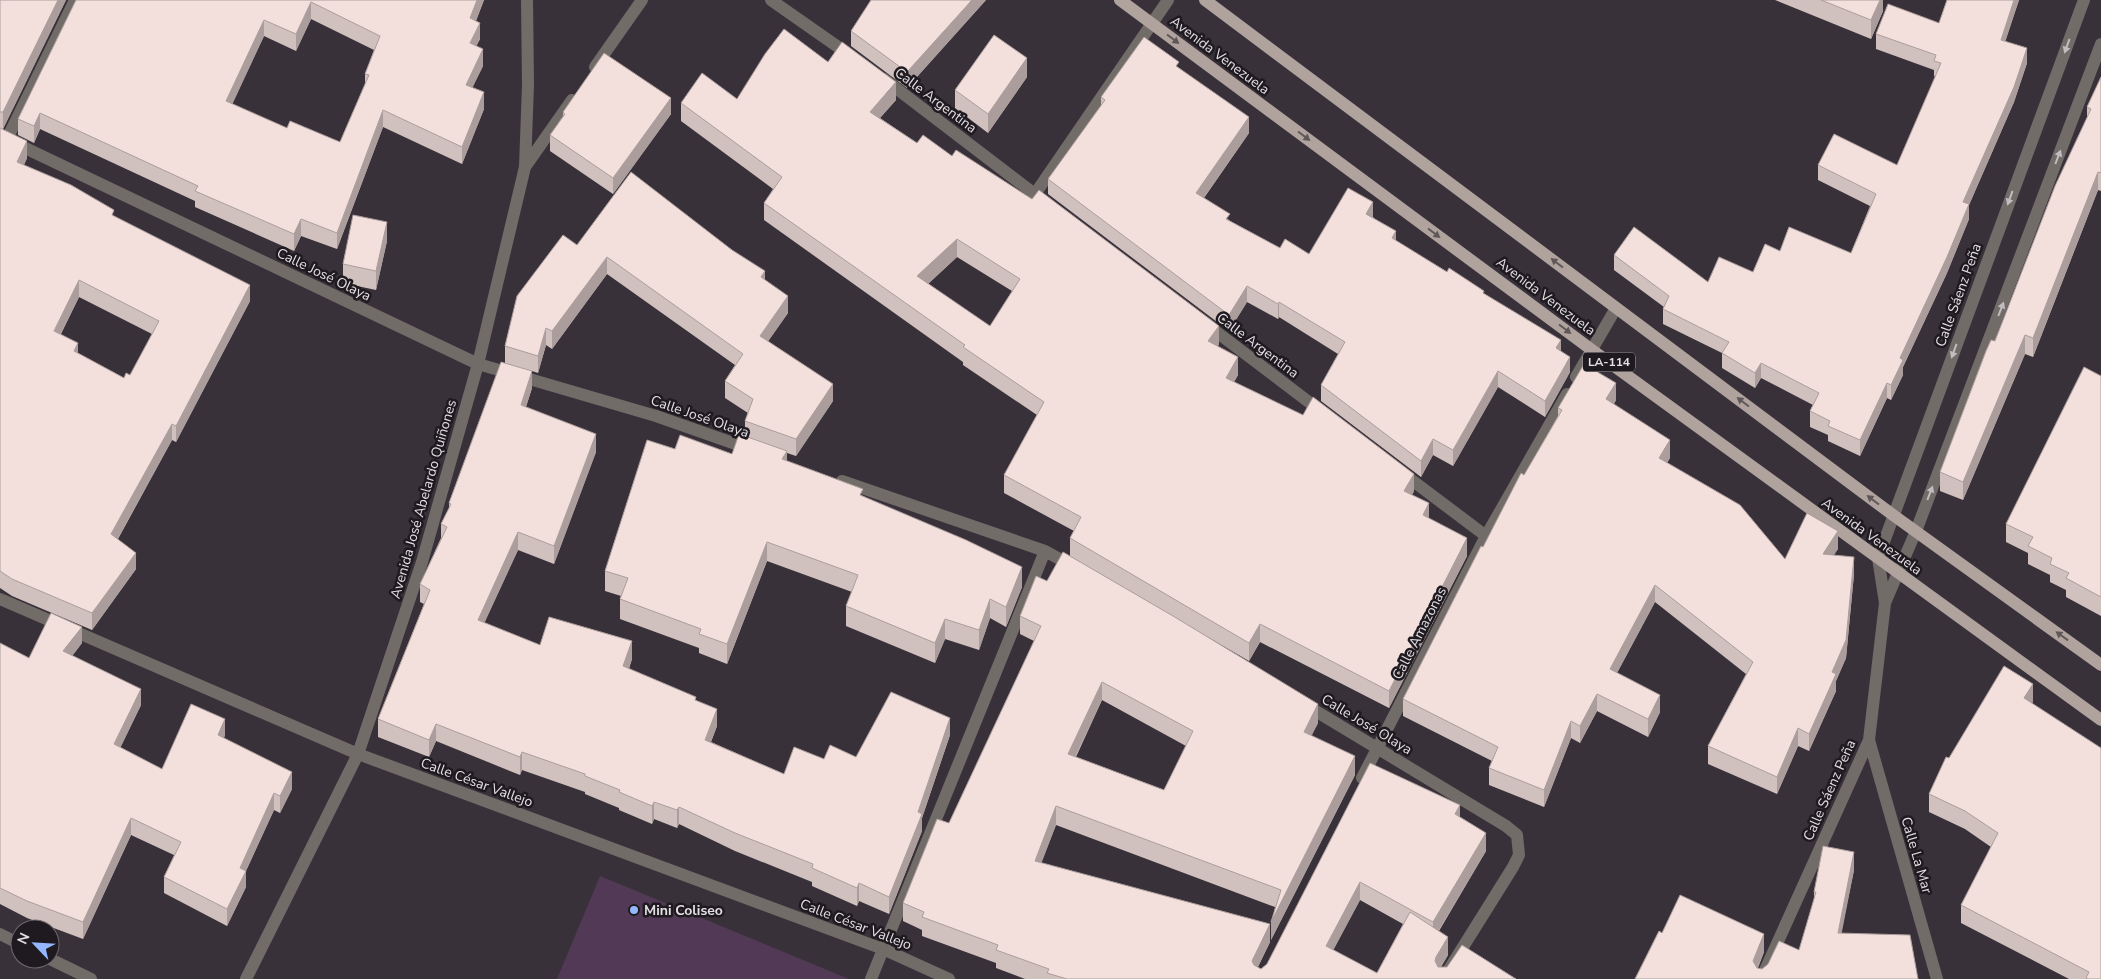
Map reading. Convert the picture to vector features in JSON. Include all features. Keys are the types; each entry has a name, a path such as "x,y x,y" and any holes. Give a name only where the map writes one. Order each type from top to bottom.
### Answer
{"main road":[{"name":"Avenida Venezuela","path":"1120,0 1592,350 2101,720"},
{"path":"1205,0 1893,515 2101,665"}],"street":[{"path":"4,137 74,0"},
{"name":"Avenida José Abelardo Quiñones","path":"246,979 358,754 422,562 478,364 525,167 528,85 527,0"},
{"path":"525,167 642,0"},
{"name":"Calle Argentina","path":"772,0 869,68 1059,212"},
{"path":"1035,194 1168,0"},
{"name":"Calle Sáenz Peña","path":"1761,979 1869,740 1885,603 1878,558 2084,0"},
{"name":"Calle Sáenz Peña","path":"1885,603 1916,531 2101,44"},
{"name":"Calle José Olaya","path":"4,137 478,364 656,416 758,452"},
{"name":"Calle Amazonas","path":"1355,793 1486,536 1616,308"},
{"name":"Calle Argentina","path":"1193,314 1335,422"},
{"path":"1391,464 1486,536"},
{"path":"832,478 1045,551 1086,575"},
{"path":"871,979 1045,551"},
{"name":"Calle César Vallejo","path":"0,599 358,754 883,949 949,979"},
{"name":"Calle José Olaya","path":"1294,698 1517,834 1519,855 1443,979"},
{"name":"Calle La Mar","path":"1869,740 1937,979"},
{"path":"60,963 91,979"}],"shaded area":[{"name":"Mini Coliseo","path":"600,876 849,979 557,979"}],"building":[{"path":"0,0 58,0 3,112 0,112"},
{"path":"76,0 477,0 470,18 480,23 470,43 483,49 466,85 484,92 462,147 383,110 337,233 301,219 294,234 195,191 198,186 40,113 34,126 18,119","holes":["311,2 380,36 365,74 369,75 340,142 290,121 287,128 226,101 264,20 296,34"]},
{"path":"871,0 972,0 907,72 851,31"},
{"path":"1821,0 1880,0 1871,20"},
{"path":"1947,0 2014,0 2001,40 2027,48 2014,87 1963,202 1969,204 1947,257 1900,358 1903,360 1891,385 1887,383 1860,440 1828,426 1830,421 1810,411 1819,393 1761,363 1755,373 1722,353 1729,342 1663,309 1669,296 1614,255 1634,227 1708,282 1719,257 1753,272 1765,244 1780,251 1789,227 1851,253 1876,194 1818,165 1834,134 1897,165 1941,63 1934,61 1936,55 1876,34 1888,4 1939,23"},
{"path":"784,29 828,62 842,42 896,82 870,112 917,143 923,135 952,156 956,150 1032,199 1039,190 1219,326 1208,341 1238,357 1226,378 1303,415 1313,397 1414,474 1404,491 1429,503 1423,515 1467,538 1389,691 1260,624 1249,643 1070,538 1081,517 1004,475 1044,402 963,347 965,345 764,203 782,177 681,103 702,73 737,99 765,54","holes":["957,239 1020,279 990,326 917,276"]},
{"path":"994,35 1027,58 988,114 955,90"},
{"path":"1144,37 1179,62 1176,66 1249,117 1196,193 1230,214 1226,219 1280,248 1285,239 1309,254 1348,188 1373,202 1366,214 1396,231 1392,238 1447,272 1449,268 1484,291 1483,293 1561,340 1556,348 1570,357 1545,401 1498,371 1453,450 1433,439 1421,461 1321,385 1345,342 1279,302 1278,304 1247,286 1229,315 1048,179 1105,100 1101,97"},
{"path":"604,53 671,98 613,178 550,135 565,114 563,112"},
{"path":"2101,77 2101,173 2098,172 2033,338 2025,335 1963,482 1940,472 1986,351 1991,340 1995,341 2055,186 2091,109 2087,107"},
{"path":"0,128 27,141 17,162 71,185 114,210 112,215 250,285 176,426 172,424 111,534 136,553 92,613 12,579 0,571","holes":["79,280 159,321 130,375 126,373 124,378 74,351 78,343 54,331"]},
{"path":"631,172 732,250 765,271 761,277 788,296 760,336 833,384 796,439 745,421 753,399 725,381 743,354 607,257 552,331 546,328 538,356 505,346 517,296 563,235 577,245"},
{"path":"353,215 387,222 376,271 343,264"},
{"path":"501,362 532,371 521,405 596,434 554,546 518,532 478,620 540,645 549,617 632,641 623,666 696,697 695,700 717,709 705,740 784,774 794,747 824,759 830,745 856,757 891,692 950,718 918,812 922,814 889,897 859,883 857,888 812,868 813,864 735,833 679,807 677,810 654,802 652,806 619,792 620,790 585,776 585,774 522,752 520,757 436,724 429,740 378,719 430,590 420,584 447,527 441,524 451,504 449,503"},
{"path":"1584,364 1616,383 1606,399 1670,440 1659,458 1740,505 1785,559 1807,513 1838,531 1823,554 1854,557 1846,640 1832,672 1836,674 1809,734 1798,728 1777,777 1708,746 1753,662 1655,585 1610,669 1660,695 1648,719 1597,694 1580,726 1571,721 1544,790 1489,768 1498,747 1403,699 1481,546 1483,547 1521,473 1524,475 1562,410 1558,408"},
{"path":"2084,367 2101,376 2101,597 2066,578 2069,573 2050,564 2052,558 2028,546 2033,537 2006,524"},
{"path":"739,434 787,451 782,459 863,489 860,495 966,540 1022,567 1006,607 990,599 979,630 945,619 935,643 846,606 858,575 767,542 727,644 699,634 701,629 620,599 628,578 605,571 647,440 675,449 680,435 732,454"},
{"path":"1063,552 1318,704 1304,732 1355,756 1271,922 1281,890 1056,806 1035,861 1270,924 1252,961 1254,965 1261,969 1267,964 1370,763 1460,805 1455,814 1486,833 1433,922 1360,882 1326,946 1377,973 1410,912 1448,937 1436,957 1435,961 1438,967 1447,967 1462,945 1516,979 1067,979 1047,973 1049,969 996,950 998,945 922,917 924,912 903,903 937,819 949,823 1041,626 1020,616 1036,576 1047,581","holes":["1102,682 1193,731 1164,790 1068,754"]},
{"path":"51,613 82,627 63,651 141,689 114,744 162,769 191,704 225,719 218,735 292,772 280,796 274,793 240,868 246,871 227,909 164,877 181,842 131,818 83,922 27,901 0,888 0,643 29,658"},
{"path":"2004,666 2033,684 2024,698 2101,748 2101,979 2086,978 2089,972 1961,905 1998,833 1965,811 1929,794 1946,757 1949,758"},
{"path":"1823,846 1854,852 1838,933 1910,935 1918,979 1635,979 1659,931 1662,933 1680,895 1764,934 1753,961 1757,968 1762,969 1768,964 1779,941 1799,950 1816,892 1814,892"}],"place":[{"name":"Mini Coliseo","path":"634,910"}]}
